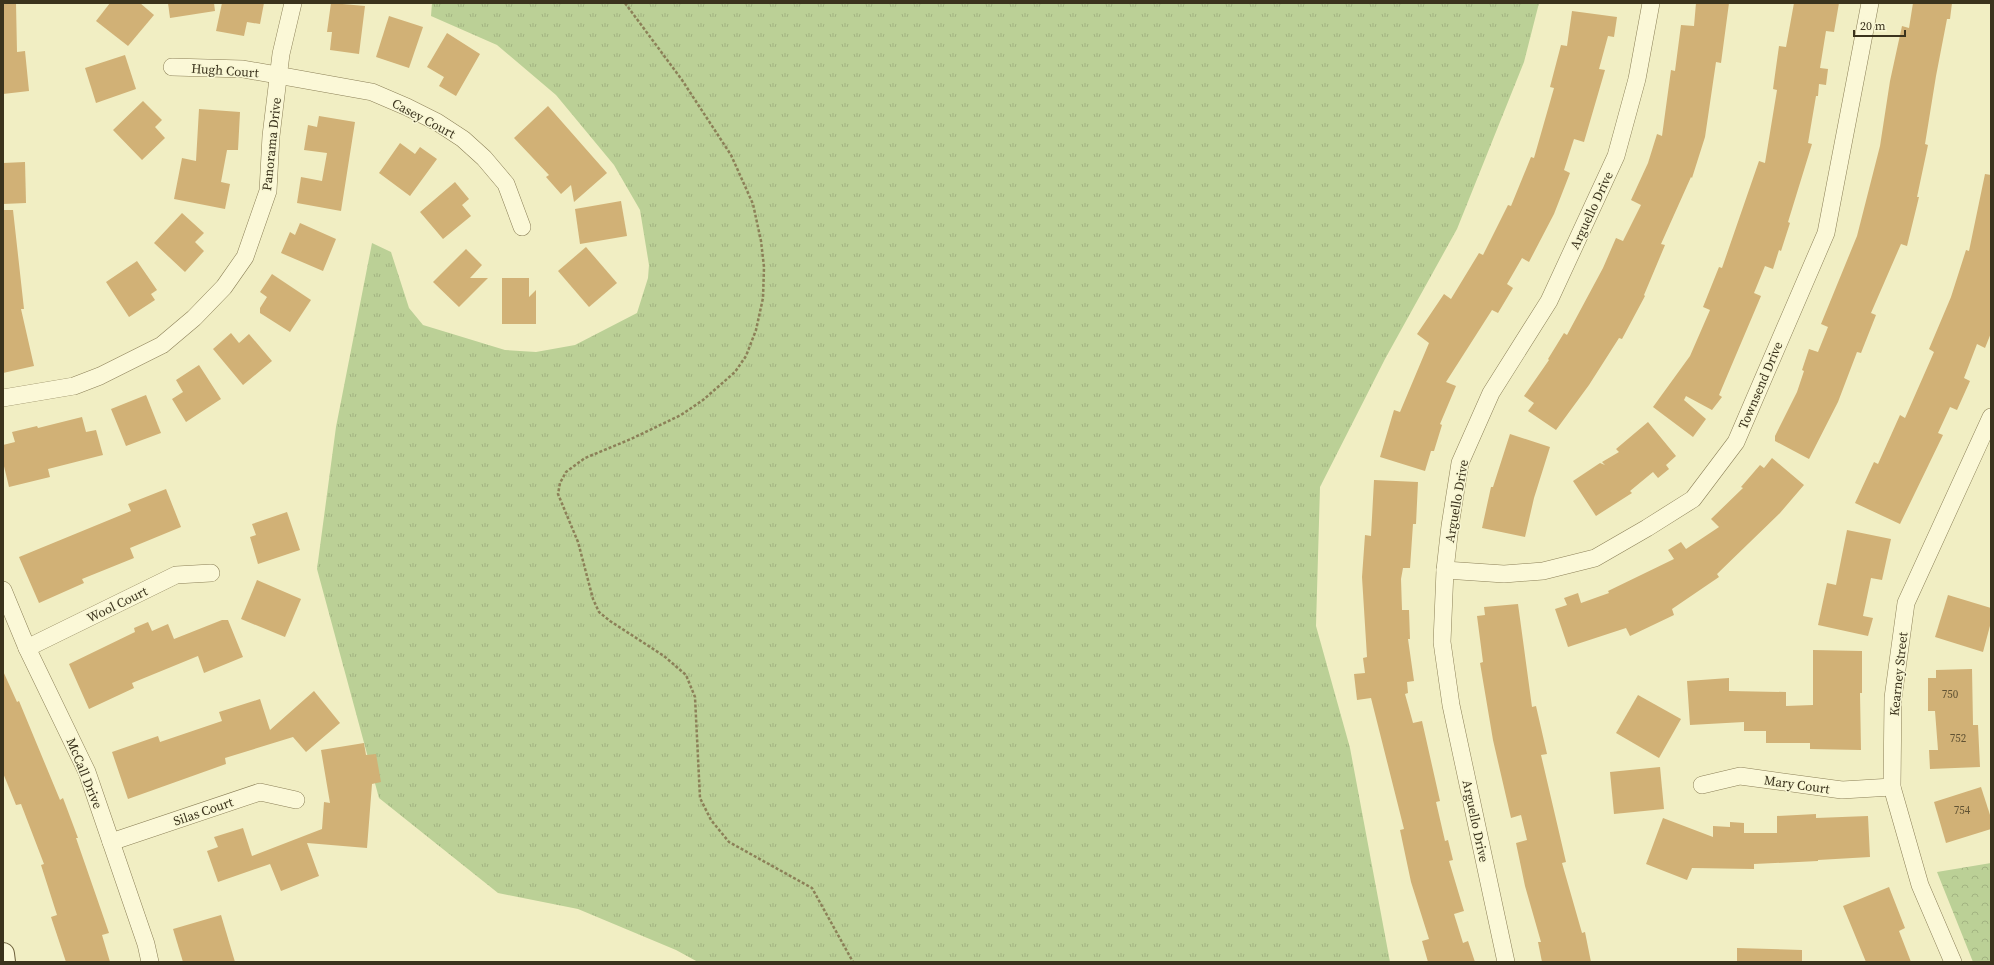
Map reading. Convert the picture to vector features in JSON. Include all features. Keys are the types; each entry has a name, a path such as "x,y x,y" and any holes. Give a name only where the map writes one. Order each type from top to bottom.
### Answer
{"main road":[{"path":"3,954 4,962"}],"street":[{"name":"Panorama Drive","path":"3,398 74,386 100,376 162,345 194,318 224,287 244,257 268,190 271,136 278,75 281,54 294,3"},
{"name":"Arguello Drive","path":"1506,962 1451,705 1442,642 1445,570 1460,463 1491,393 1549,300 1616,156 1637,79 1651,3"},
{"name":"Townsend Drive","path":"1445,570 1504,574 1543,571 1594,558 1648,528 1693,499 1736,442 1826,233 1870,3"},
{"name":"Hugh Court","path":"172,67 243,69 278,75"},
{"name":"Casey Court","path":"278,75 372,92 437,122 464,139 484,158 506,184 522,227"},
{"name":"Kearney Street","path":"1953,962 1920,885 1892,788 1893,698 1906,603 1991,417"},
{"name":"Wool Court","path":"27,648 176,575 211,573"},
{"name":"McCall Drive","path":"3,590 27,648 87,772 150,962"},
{"name":"Mary Court","path":"1702,785 1740,776 1842,790 1892,788"},
{"name":"Silas Court","path":"111,842 260,792 296,800"}],"path":[{"path":"625,3 682,80 731,155 752,204 761,241 764,267 762,298 756,330 746,356 735,372 703,400 682,415 631,439 585,458 566,472 560,482 558,494 578,542 593,599 600,612 610,621 664,656 686,675 695,697 700,798 711,820 729,842 812,888 853,962"}],"green space":[{"path":"432,3 1539,3 1524,62 1457,229 1385,359 1320,487 1316,626 1350,748 1390,962 698,962 676,950 578,909 498,893 379,798 317,569 336,427 372,243 391,252 409,308 423,325 505,350 536,352 575,345 637,313 648,278 649,265 640,210 614,165 556,95 497,45 431,16"},
{"path":"1991,863 1991,962 1973,962 1937,872"}],"building":[{"path":"3,3 16,3 17,52 25,51 29,91 3,94"},
{"path":"110,3 140,3 154,15 128,46 96,21"},
{"path":"168,3 214,3 215,11 170,18"},
{"path":"222,3 264,3 260,24 247,22 244,36 216,31"},
{"path":"331,3 365,6 359,54 330,50 332,32 327,32"},
{"path":"1696,3 1729,3 1721,63 1716,62 1705,137 1692,178 1691,177 1661,244 1665,245 1644,295 1645,296 1622,339 1619,338 1589,385 1556,430 1528,411 1534,403 1524,396 1549,360 1548,359 1564,333 1567,335 1603,268 1616,238 1623,241 1641,205 1631,200 1648,163 1657,134 1662,136 1671,70 1675,71 1681,25 1694,26"},
{"path":"1794,3 1839,3 1834,32 1826,31 1820,68 1828,69 1826,85 1819,84 1818,96 1816,96 1808,143 1812,144 1788,222 1790,223 1781,251 1779,250 1773,269 1765,266 1754,293 1761,296 1719,395 1722,397 1712,410 1686,396 1684,400 1706,419 1693,437 1653,407 1690,356 1710,310 1703,307 1719,267 1722,268 1759,161 1765,163 1777,90 1773,89 1779,46 1786,47"},
{"path":"1913,3 1952,3 1950,19 1947,19 1936,76 1925,144 1928,145 1917,197 1919,197 1907,246 1901,244 1871,313 1876,315 1861,353 1857,352 1838,402 1809,459 1775,441 1775,436 1797,392 1809,349 1818,352 1828,327 1821,324 1857,236 1880,146 1890,81 1902,26 1909,28"},
{"path":"1572,11 1617,17 1614,37 1608,36 1599,69 1605,70 1584,142 1574,139 1564,170 1570,173 1554,214 1529,262 1522,258 1507,284 1513,288 1498,313 1492,310 1446,382 1456,386 1440,424 1442,425 1434,451 1431,451 1425,471 1380,457 1394,410 1400,412 1429,343 1417,334 1444,294 1451,299 1479,253 1483,255 1508,205 1511,206 1531,157 1534,158 1554,88 1550,87 1561,45 1567,46"},
{"path":"389,16 423,27 409,68 376,57"},
{"path":"447,33 480,54 456,96 439,86 444,77 427,67"},
{"path":"125,55 136,89 96,103 85,68"},
{"path":"143,101 162,120 155,127 165,138 142,160 113,130"},
{"path":"548,106 607,173 574,202 571,185 561,194 546,177 549,175 514,138"},
{"path":"199,109 240,112 238,150 227,150 221,182 230,184 225,209 174,199 182,158 196,161"},
{"path":"319,116 355,122 341,211 297,203 301,177 322,181 327,153 304,150 308,125 317,127"},
{"path":"400,143 415,154 420,147 437,159 410,196 379,173"},
{"path":"25,162 26,203 3,204 3,163"},
{"path":"1985,174 1991,175 1991,333 1985,348 1977,344 1964,378 1970,381 1957,410 1950,407 1938,433 1943,435 1900,524 1855,503 1874,462 1878,464 1900,415 1905,418 1934,352 1929,349 1951,297 1966,250 1969,251"},
{"path":"455,182 469,199 462,205 471,216 443,239 420,212"},
{"path":"621,201 627,236 580,244 575,209"},
{"path":"3,210 13,210 24,309 21,309 34,366 3,373"},
{"path":"182,213 204,233 195,242 204,251 185,272 154,243"},
{"path":"300,223 336,239 323,271 281,253 290,232 295,235"},
{"path":"586,247 617,283 589,307 558,271"},
{"path":"466,249 482,265 470,278 488,278 459,307 433,282"},
{"path":"137,261 157,290 151,294 155,300 129,317 106,282"},
{"path":"272,274 311,300 290,332 260,313 260,308 267,297 260,292"},
{"path":"502,278 529,278 529,297 536,290 536,324 502,324"},
{"path":"231,333 239,343 249,334 272,361 243,385 213,349"},
{"path":"199,365 221,399 186,422 172,399 183,392 176,380"},
{"path":"146,395 161,433 126,446 111,409"},
{"path":"82,417 86,432 96,430 103,455 48,469 50,477 9,487 3,462 3,445 15,442 12,432 37,426 38,428"},
{"path":"1648,422 1676,456 1666,465 1669,469 1658,478 1653,472 1630,491 1632,493 1596,516 1573,481 1600,463 1605,465 1602,462 1619,452 1616,449"},
{"path":"1510,434 1550,447 1534,498 1525,537 1482,528 1491,487 1493,487"},
{"path":"1772,458 1804,485 1780,513 1717,574 1719,577 1672,609 1674,615 1630,636 1626,628 1568,647 1555,609 1567,605 1564,598 1578,593 1581,603 1609,593 1608,591 1674,559 1668,550 1681,542 1686,549 1719,527 1711,519 1743,488 1741,487 1760,465 1764,468"},
{"path":"1374,480 1418,482 1416,524 1413,524 1410,568 1403,568 1401,579 1402,610 1409,610 1410,639 1408,639 1414,681 1407,682 1408,693 1405,694 1413,723 1422,721 1440,801 1436,802 1445,841 1448,840 1453,860 1449,861 1464,911 1454,914 1463,943 1468,941 1475,962 1428,962 1422,941 1429,939 1411,882 1400,830 1404,829 1371,698 1357,700 1354,674 1365,673 1363,658 1367,657 1362,577 1365,535 1371,536"},
{"path":"166,489 181,527 130,548 134,558 82,579 84,583 39,603 19,557 131,511 128,504"},
{"path":"287,512 300,550 258,564 250,537 256,535 252,524"},
{"path":"1847,530 1891,539 1882,580 1871,578 1863,616 1873,618 1868,636 1818,625 1827,583 1836,585"},
{"path":"257,580 301,599 285,637 241,619"},
{"path":"1948,595 1991,608 1991,622 1983,652 1935,637"},
{"path":"1518,604 1532,707 1536,706 1547,754 1541,755 1566,862 1562,863 1582,933 1585,932 1591,962 1542,962 1538,942 1541,942 1525,886 1516,843 1527,840 1521,815 1511,818 1493,740 1480,663 1483,662 1477,616 1485,615 1484,607"},
{"path":"222,620 228,620 243,657 204,673 198,656 132,683 134,688 89,709 69,664 135,632 134,628 148,622 152,631 168,624 174,639"},
{"path":"1813,650 1862,651 1862,693 1860,693 1861,750 1810,749 1810,743 1766,743 1766,731 1744,731 1744,722 1690,725 1687,681 1729,678 1729,691 1786,692 1786,706 1813,705"},
{"path":"1972,669 1973,725 1978,725 1980,767 1930,769 1929,750 1938,750 1935,711 1928,711 1928,678 1936,678 1936,670"},
{"path":"3,671 17,702 19,701 60,800 63,798 78,838 76,838 109,933 102,935 110,962 66,962 51,917 57,915 41,865 44,864 21,804 16,805 3,773"},
{"path":"314,691 340,723 306,752 293,737 225,758 226,764 128,799 112,752 158,736 160,742 222,721 219,712 260,699 270,730"},
{"path":"1638,695 1681,719 1659,758 1616,733"},
{"path":"364,743 366,755 376,754 381,782 372,784 367,848 307,843 319,876 281,891 270,864 218,882 207,851 218,847 214,837 243,828 252,856 322,829 324,802 330,803 321,750"},
{"path":"1660,767 1664,809 1614,814 1610,772"},
{"path":"1981,787 1991,818 1991,829 1946,843 1934,802"},
{"path":"1816,814 1816,818 1868,816 1870,857 1754,864 1754,869 1692,868 1687,880 1646,864 1663,818 1713,837 1713,826 1730,827 1730,822 1744,823 1744,833 1777,833 1777,816"},
{"path":"1889,887 1905,928 1899,931 1911,962 1866,962 1843,906"},
{"path":"221,915 235,962 183,962 173,929"},
{"path":"1737,948 1802,950 1802,962 1737,962"}]}
